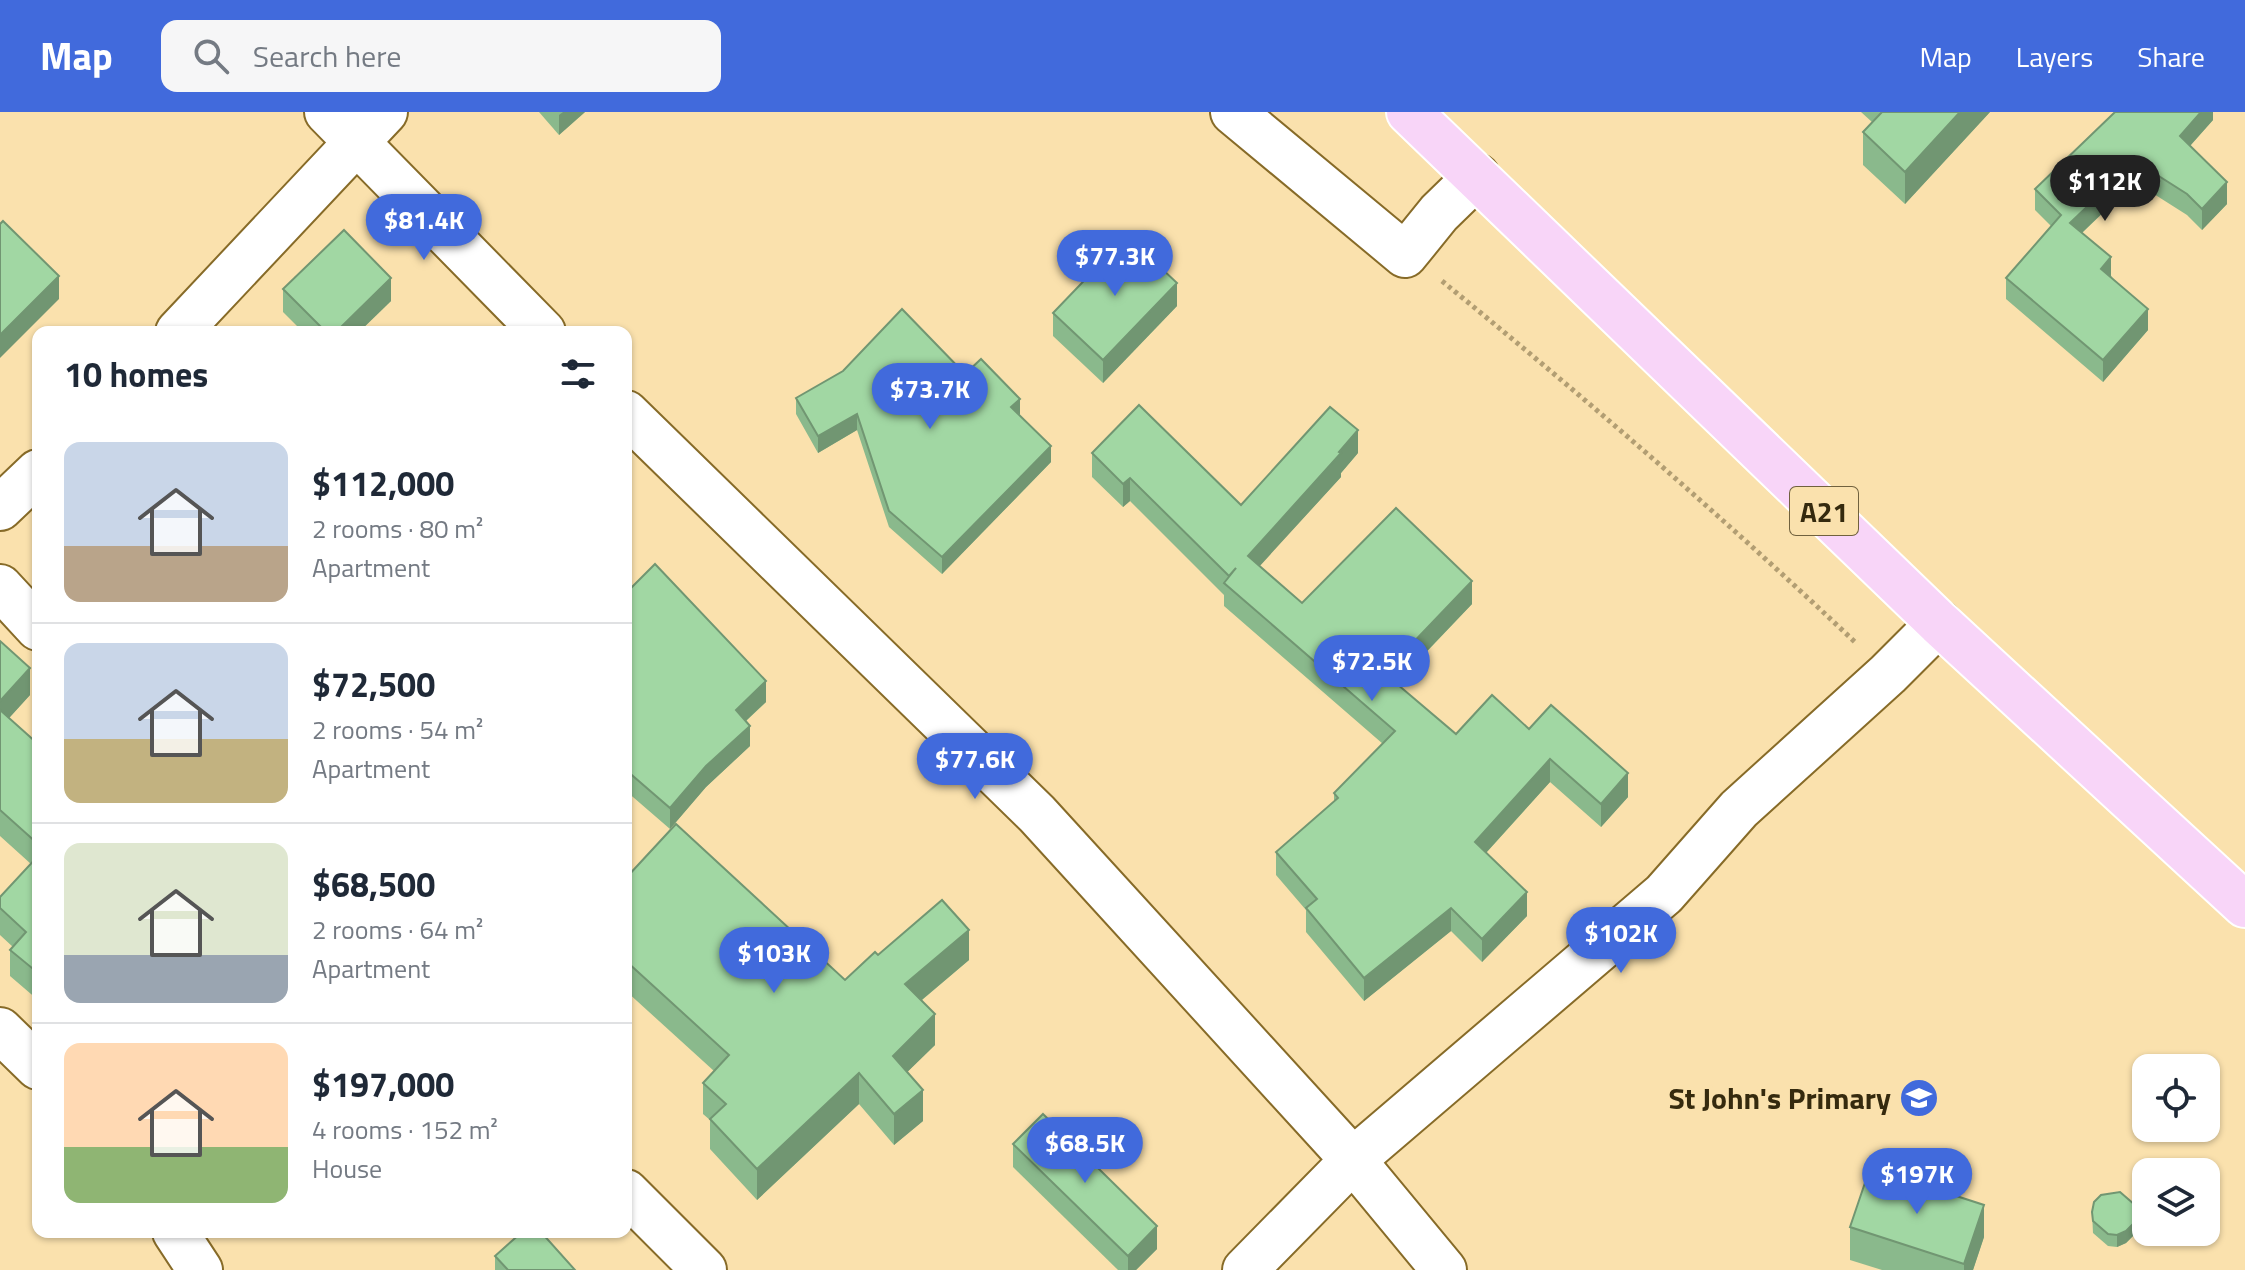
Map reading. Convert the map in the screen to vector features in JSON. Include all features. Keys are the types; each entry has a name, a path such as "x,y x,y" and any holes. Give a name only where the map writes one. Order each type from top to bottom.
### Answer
{"main road":[{"name":"A21","path":"1409,112 1939,623 2245,905"}],"street":[{"path":"1233,112 1405,255 1439,213 1477,176"},
{"path":"183,326 356,122 538,326"},
{"path":"632,419 1037,814 1353,1160 1444,1270"},
{"path":"0,508 32,478"},
{"path":"0,587 32,622"},
{"path":"1245,1270 1353,1160 1664,894 1739,809 1888,674 1939,623"},
{"path":"0,1030 32,1061"},
{"path":"632,1198 704,1270"},
{"path":"179,1238 200,1270"}],"path":[{"path":"1405,255 1579,393 1776,568 1888,674"}],"building":[{"path":"1882,112 1960,112 1905,172 1863,132"},
{"path":"2115,112 2201,112 2180,136 2227,182 2202,209 2187,194 2135,161 2070,223 2111,257 2101,269 2148,309 2103,360 2006,278 2061,215 2035,189"},
{"path":"3,221 59,276 0,335 0,224"},
{"path":"344,230 391,278 342,326 320,326 283,289"},
{"path":"1127,236 1177,283 1103,360 1053,313"},
{"path":"902,309 965,374 981,359 1020,399 1011,407 1051,446 942,557 889,511 857,414 818,436 796,398 843,371"},
{"path":"1139,405 1241,505 1330,407 1358,430 1248,556 1302,603 1396,508 1472,581 1384,673 1456,734 1492,695 1529,729 1551,705 1628,773 1601,804 1550,759 1475,842 1527,892 1482,939 1451,908 1364,978 1306,908 1317,899 1276,852 1338,798 1334,793 1395,731 1224,583 1236,568 1229,576 1130,478 1123,484 1092,453"},
{"path":"655,564 766,681 736,710 750,726 706,766 670,808 632,775 632,587"},
{"path":"0,641 30,668 0,701"},
{"path":"0,710 32,739 32,839 0,810"},
{"path":"676,824 845,980 875,952 878,955 942,900 969,930 905,984 935,1014 893,1056 923,1090 894,1114 859,1073 757,1169 710,1119 726,1104 703,1083 729,1055 632,966 632,872"},
{"path":"32,862 32,968 10,950 26,932 0,908 0,897"},
{"path":"1043,1114 1157,1226 1128,1256 1013,1144"},
{"path":"1870,1168 1984,1205 1964,1264 1850,1227"},
{"path":"2120,1192 2132,1202 2132,1225 2126,1231 2117,1235 2108,1234 2093,1221 2094,1202 2101,1195"},
{"path":"515,1238 546,1238 575,1270 508,1270 495,1256"}],"place":[{"name":"St John's Primary","path":"1919,1098"}]}
